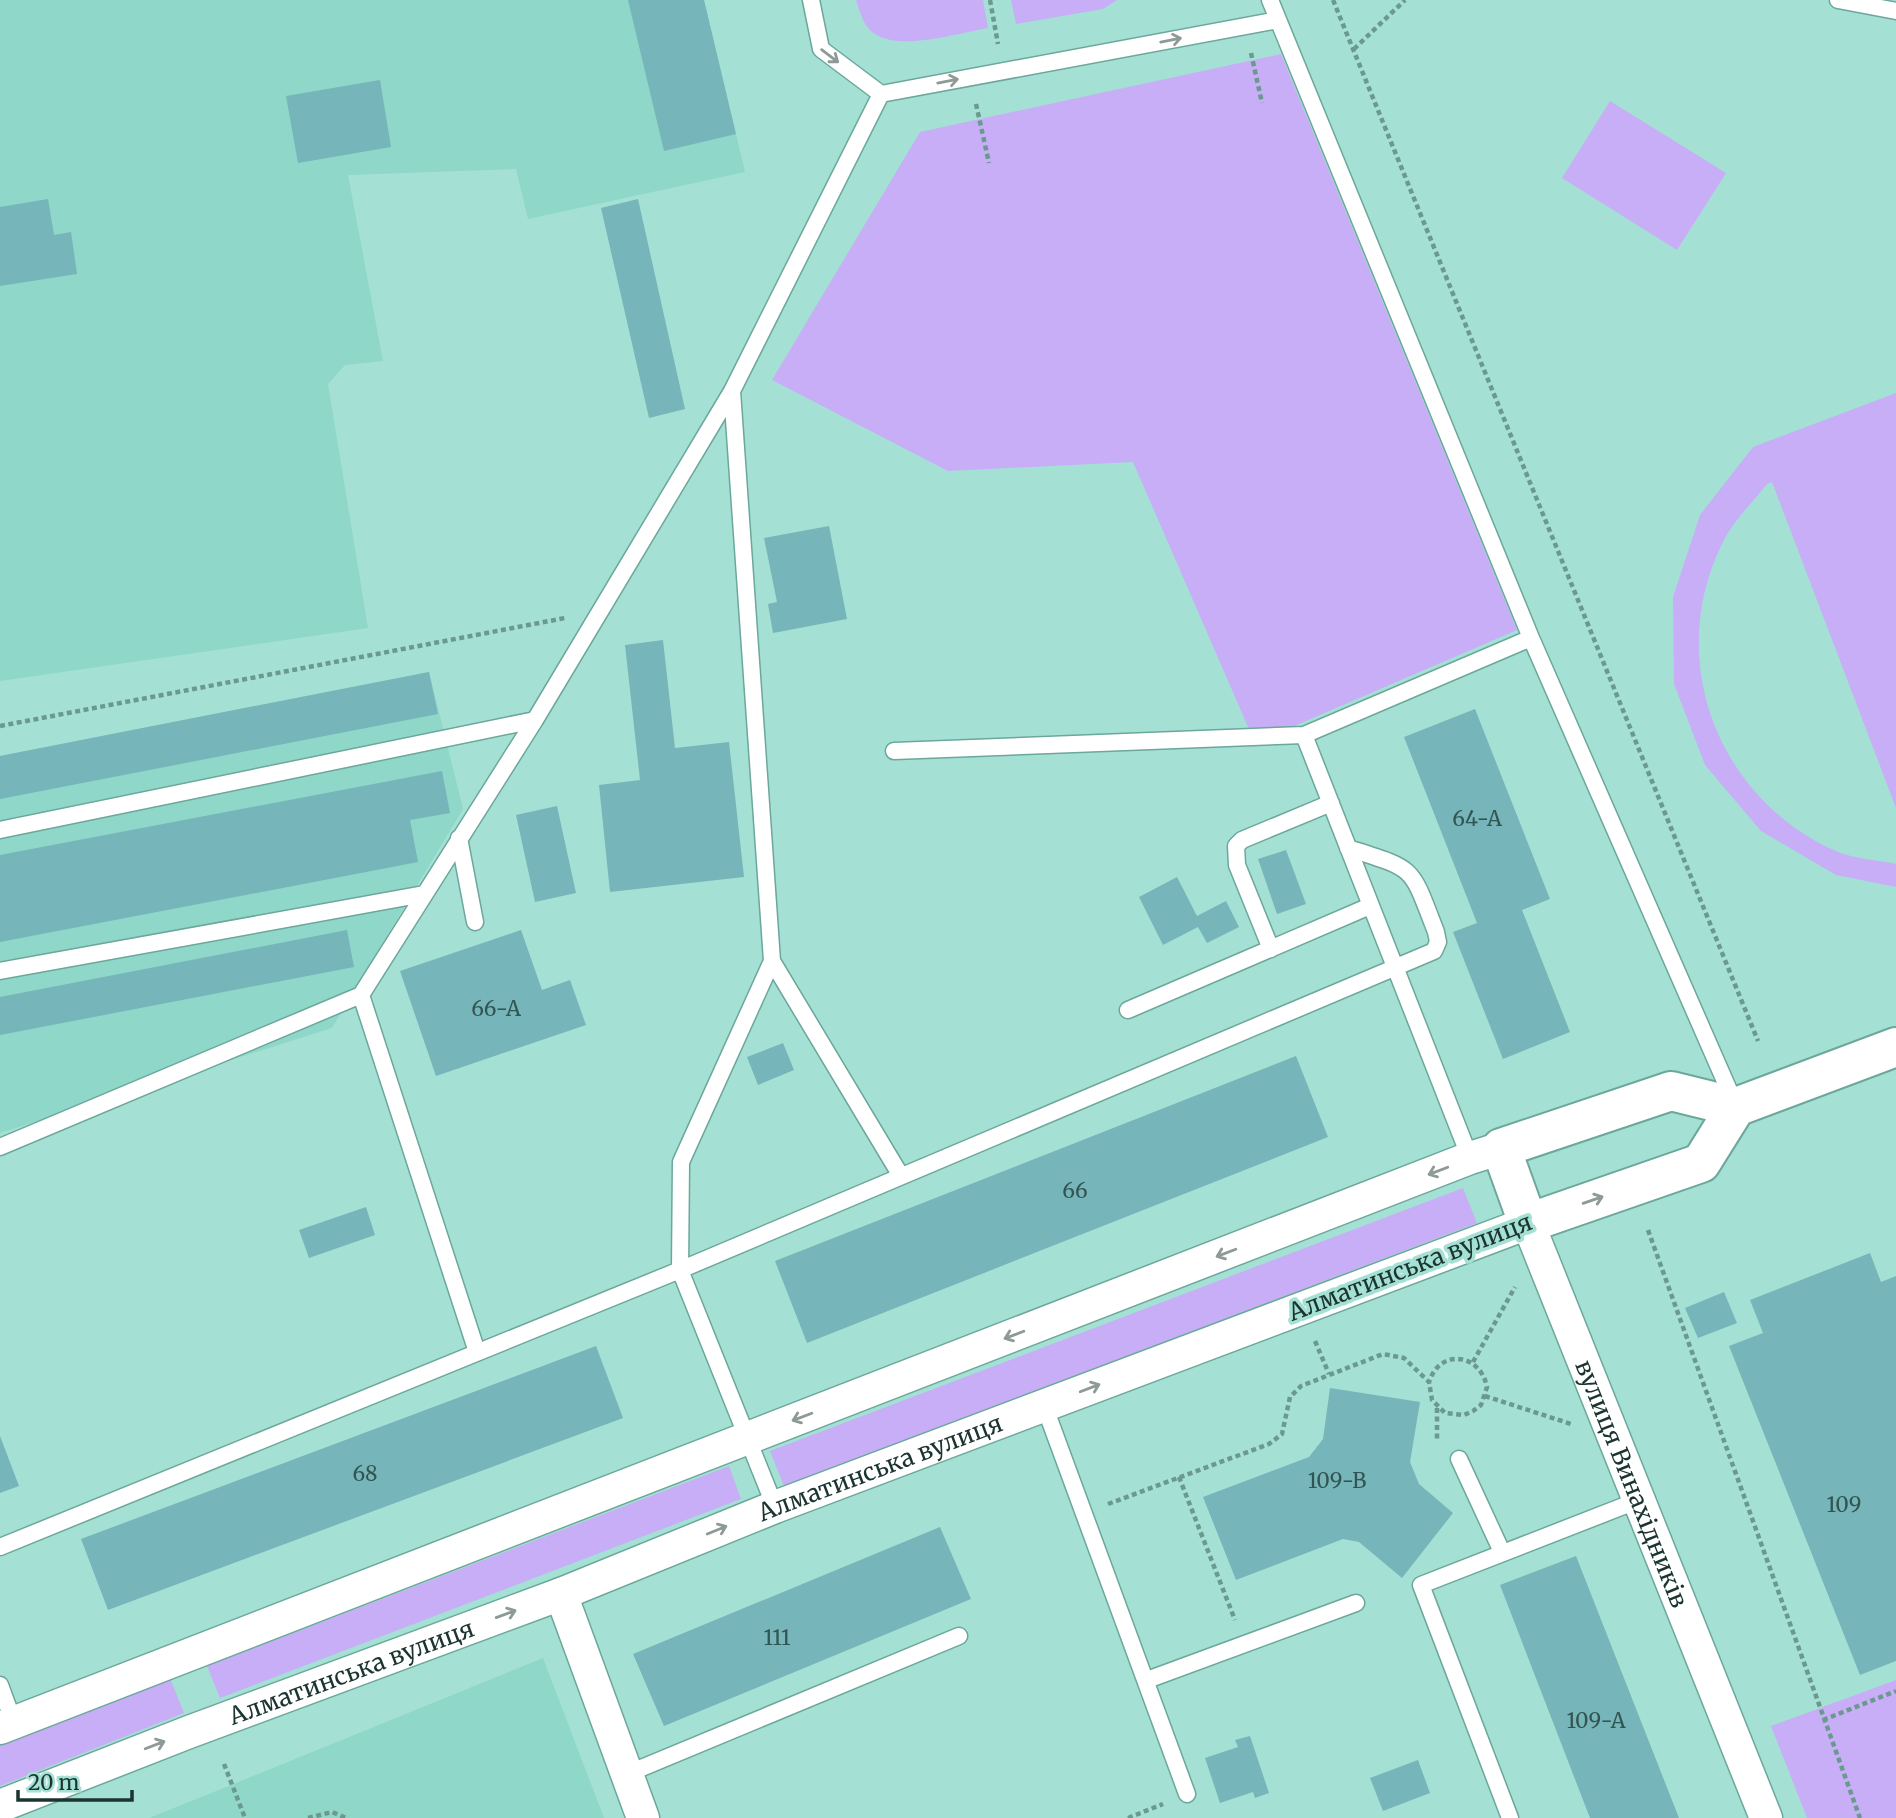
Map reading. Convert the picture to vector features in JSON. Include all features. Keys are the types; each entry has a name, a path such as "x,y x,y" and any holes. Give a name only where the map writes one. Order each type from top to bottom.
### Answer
{"street":[{"path":"7,1725 1485,1153 1671,1091 1736,1107 1896,1046"},
{"name":"Алматинська вулиця","path":"0,1806 189,1732 561,1594 775,1507 1044,1405 1528,1223 1701,1163 1736,1107"},
{"name":"вулиця Винахідників","path":"1485,1153 1528,1223 1766,1818"},
{"path":"561,1594 643,1818"}],"lane":[{"path":"811,0 821,49 881,94 1278,20"},
{"path":"1270,0 1531,638 1736,1107"},
{"path":"1838,0 1896,11"},
{"path":"0,1147 361,995 535,720 732,391 881,94"},
{"path":"732,391 772,961 901,1177"},
{"path":"894,751 1304,735 1531,638"},
{"path":"0,830 535,720"},
{"path":"1304,735 1394,968 1485,1153"},
{"path":"1271,949 1237,865 1236,846 1242,840 1331,803"},
{"path":"459,838 474,922"},
{"path":"0,1547 680,1269 1434,951 1438,942 1436,932 1413,875 1397,864 1348,848"},
{"path":"0,971 424,894"},
{"path":"1128,1010 1370,906"},
{"path":"772,961 681,1162 680,1269 775,1507"},
{"path":"361,995 477,1352"},
{"path":"1044,1405 1187,1794"},
{"path":"1459,1458 1502,1552"},
{"path":"1510,1818 1421,1585 1639,1500"},
{"path":"1147,1680 1356,1603"},
{"path":"627,1774 959,1636"},
{"path":"0,1685 7,1725"}],"path":[{"path":"990,0 1003,71"},
{"path":"1333,0 1758,1041"},
{"path":"1354,49 1405,0"},
{"path":"1250,49 1262,103"},
{"path":"975,103 989,163"},
{"path":"0,726 600,611"},
{"path":"1648,1230 1860,1818"},
{"path":"1473,1362 1516,1286"},
{"path":"1315,1340 1329,1374"},
{"path":"1084,1513 1269,1444 1282,1434 1290,1397 1301,1386 1329,1374 1383,1354 1404,1358 1429,1382"},
{"path":"1454,1358 1473,1362 1485,1377 1485,1396 1473,1411 1454,1415 1437,1408 1432,1400 1429,1382 1437,1366 1454,1358"},
{"path":"1485,1396 1584,1428"},
{"path":"1179,1477 1244,1643"},
{"path":"1823,1720 1896,1691"},
{"path":"224,1765 245,1818"},
{"path":"1128,1818 1187,1794"},
{"path":"308,1818 332,1812 346,1818"}],"shaded area":[{"path":"0,0 704,0 745,172 528,219 516,169 348,175 383,361 345,365 328,384 368,628 0,681"},
{"path":"856,0 983,0 988,28 926,40 894,41 870,30 863,20"},
{"path":"1011,0 1117,0 1103,9 1016,24"},
{"path":"1281,54 1517,630 1255,743 1133,462 948,471 772,380 920,132"},
{"path":"1610,101 1726,173 1677,250 1562,178"},
{"path":"1896,393 1896,808 1772,482 1767,484 1743,512 1722,544 1705,589 1699,634 1702,679 1714,723 1734,763 1762,799 1796,829 1838,852 1896,864 1896,887 1836,875 1761,831 1705,765 1674,684 1673,597 1700,515 1753,447"},
{"path":"429,672 463,809 332,1028 0,1133 0,756"},
{"path":"1463,1188 1477,1223 784,1486 770,1451"},
{"path":"729,1466 741,1499 220,1698 207,1666"},
{"path":"543,1658 604,1818 149,1818 231,1785"},
{"path":"170,1678 184,1713 0,1786 0,1743"},
{"path":"1896,1680 1896,1818 1807,1818 1771,1726"}],"building":[{"path":"628,0 704,0 736,134 664,151"},
{"path":"380,80 391,147 298,163 286,96"},
{"path":"48,199 54,235 71,232 77,274 0,286 0,207"},
{"path":"638,199 685,409 649,418 601,208"},
{"path":"829,526 847,619 773,633 768,604 777,602 764,538"},
{"path":"663,640 675,748 729,742 744,877 610,892 599,785 640,780 625,645"},
{"path":"429,672 438,714 0,799 0,756"},
{"path":"1475,709 1550,899 1522,910 1570,1032 1503,1059 1453,932 1477,923 1404,737"},
{"path":"442,771 450,813 410,820 418,862 0,942 0,855"},
{"path":"557,806 576,893 535,902 516,815"},
{"path":"1286,850 1306,904 1277,914 1258,859"},
{"path":"1177,877 1197,916 1226,901 1239,927 1207,943 1198,927 1163,945 1139,897"},
{"path":"347,930 354,967 0,1035 0,997"},
{"path":"521,930 542,990 570,980 586,1025 436,1076 400,971"},
{"path":"783,1043 794,1070 758,1085 747,1057"},
{"path":"1296,1056 1328,1137 807,1343 775,1261"},
{"path":"366,1207 375,1235 309,1258 299,1230"},
{"path":"1870,1253 1881,1282 1896,1276 1896,1661 1860,1675 1729,1346 1763,1333 1750,1300"},
{"path":"1724,1292 1737,1323 1698,1338 1685,1308"},
{"path":"596,1346 623,1418 108,1610 81,1539"},
{"path":"1330,1388 1420,1402 1410,1462 1419,1484 1453,1513 1402,1578 1359,1542 1343,1539 1236,1580 1203,1497 1309,1457 1323,1439"},
{"path":"0,1436 19,1486 0,1493"},
{"path":"940,1527 971,1599 664,1726 633,1654"},
{"path":"1576,1556 1679,1818 1590,1818 1500,1585"},
{"path":"1250,1736 1269,1793 1255,1798 1253,1792 1220,1803 1205,1758 1238,1747 1235,1740"},
{"path":"1418,1760 1430,1793 1383,1811 1370,1778"}]}
